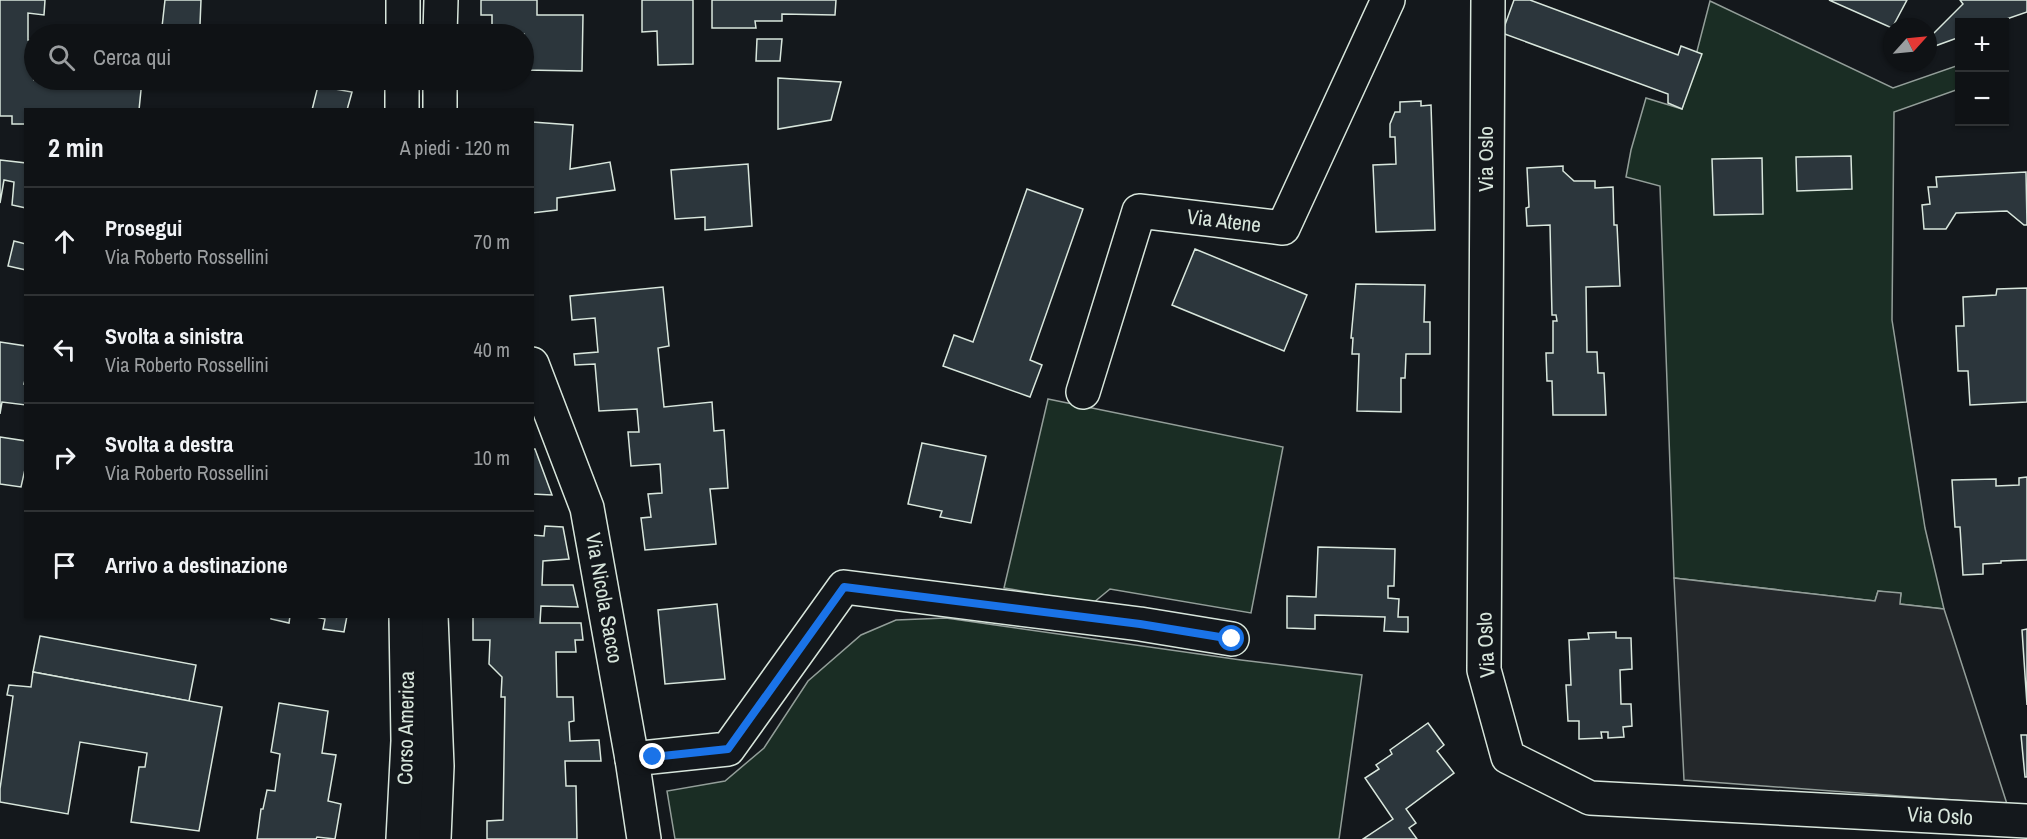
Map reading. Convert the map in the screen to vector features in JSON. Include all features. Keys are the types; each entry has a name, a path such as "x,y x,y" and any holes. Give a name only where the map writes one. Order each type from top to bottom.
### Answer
{"street":[{"path":"403,0 403,24"},
{"path":"440,24 441,0"},
{"name":"Via Atene","path":"1083,392 1139,211 1283,228 1388,0"},
{"name":"Via Oslo","path":"1482,2 1484,670 1508,757 1590,798 2027,821"},
{"path":"402,90 402,108"},
{"path":"440,90 440,108"},
{"name":"Via Nicola Sacco","path":"534,369 587,508 644,839"},
{"path":"632,759 728,749 844,587 1140,624 1232,639"},
{"name":"Corso America","path":"403,839 408,741 406,618"},
{"name":"Corso America","path":"431,618 437,766 434,839"}],"green space":[{"path":"1710,1 1893,88 1955,66 1955,90 1894,112 1892,320 1925,528 1944,609 1899,604 1901,594 1878,591 1875,601 1674,578 1660,186 1626,177 1646,98 1682,109"},
{"path":"1048,399 1283,447 1251,613 1110,589 1093,603 1004,588"},
{"path":"946,618 1362,675 1339,839 675,839 667,791 725,781 764,748 808,681 861,635 896,620"}],"shaded area":[{"path":"1674,578 1875,601 1878,591 1901,593 1900,604 1944,609 2007,804 1684,780"}],"building":[{"path":"0,0 45,0 44,15 28,13 28,24 24,24 24,90 141,90 139,108 24,108 24,124 12,124 12,116 0,116"},
{"path":"165,0 201,0 200,24 162,24"},
{"path":"481,0 537,0 537,15 583,15 582,71 534,70 534,24 492,24 492,15 481,15"},
{"path":"642,0 693,0 693,64 658,65 657,31 642,32"},
{"path":"712,0 836,0 835,15 782,14 782,21 755,21 756,28 712,28"},
{"path":"1514,0 1530,0 1678,55 1681,46 1702,54 1682,109 1668,103 1668,94 1502,33"},
{"path":"1829,0 1907,0 1897,18 1883,18 1883,24"},
{"path":"1960,0 2027,0 2027,12 2009,18 1955,18 1955,39 1937,45 1937,30 1963,4"},
{"path":"757,39 782,39 780,61 756,61"},
{"path":"778,78 841,82 831,120 778,129"},
{"path":"317,90 352,92 348,108 312,108"},
{"path":"1421,101 1421,106 1431,105 1435,230 1376,232 1373,165 1396,164 1395,137 1390,137 1390,124 1395,112 1400,112 1400,102"},
{"path":"534,122 573,125 570,169 610,162 615,190 557,198 557,210 534,213"},
{"path":"1851,156 1852,189 1797,191 1796,157"},
{"path":"1762,158 1763,214 1714,215 1712,159"},
{"path":"0,160 24,163 24,208 12,205 14,182 4,180 0,203"},
{"path":"748,164 752,226 705,230 705,217 675,219 671,170"},
{"path":"1563,166 1563,171 1574,181 1595,181 1595,188 1613,187 1620,286 1586,287 1587,352 1597,352 1598,373 1604,373 1606,415 1553,415 1552,381 1547,381 1546,353 1553,353 1553,321 1557,321 1556,315 1552,315 1550,225 1527,226 1526,208 1529,207 1527,168"},
{"path":"2026,172 2027,225 2007,211 1956,213 1946,229 1924,229 1922,205 1930,204 1928,187 1937,187 1936,177"},
{"path":"1027,189 1083,209 1030,360 1042,365 1030,397 943,366 954,335 973,342"},
{"path":"14,241 24,244 24,270 8,266"},
{"path":"1195,249 1307,295 1284,351 1172,305"},
{"path":"1356,284 1425,285 1424,322 1430,322 1430,354 1406,354 1405,378 1401,378 1401,412 1357,411 1359,354 1352,354 1353,338 1351,338"},
{"path":"663,287 669,346 658,348 664,407 712,402 714,431 724,430 728,488 710,489 716,544 645,550 641,518 651,517 648,494 662,493 660,464 631,466 628,432 639,432 637,409 599,411 595,364 575,365 574,354 598,352 595,318 572,320 570,296"},
{"path":"2027,288 2027,402 1970,405 1968,371 1958,371 1956,326 1964,326 1963,297 1996,295 1997,289"},
{"path":"0,342 24,346 24,405 2,402 0,414"},
{"path":"0,437 24,441 24,474 21,487 0,484"},
{"path":"922,443 986,456 971,523 940,517 942,511 908,504"},
{"path":"534,449 535,449 552,495 534,494"},
{"path":"2027,477 2027,560 1983,564 1983,574 1963,575 1960,527 1955,527 1952,480 1996,479 1996,486 2019,485 2019,478"},
{"path":"545,526 563,527 569,559 543,561 542,585 573,585 578,607 541,606 540,623 581,623 583,640 575,640 576,652 556,652 557,697 573,697 574,721 569,722 570,741 599,740 601,761 565,761 566,786 576,786 577,839 487,839 487,821 503,820 505,697 501,697 502,677 489,664 490,640 473,640 473,618 534,618 534,535 544,536"},
{"path":"1318,547 1395,549 1394,586 1388,586 1388,598 1399,599 1398,617 1408,617 1408,632 1384,631 1385,617 1315,615 1315,629 1287,628 1287,596 1316,597"},
{"path":"717,604 725,679 665,684 658,610"},
{"path":"271,618 290,618 289,623"},
{"path":"321,618 347,618 344,632 323,629 325,619"},
{"path":"2027,629 2027,705 2022,630"},
{"path":"1616,632 1616,638 1631,638 1632,669 1620,670 1621,704 1631,704 1632,726 1623,727 1624,737 1608,738 1608,732 1601,732 1602,738 1579,739 1579,721 1568,721 1566,685 1571,685 1569,640 1589,639 1588,633"},
{"path":"40,636 196,665 189,701 33,672"},
{"path":"33,672 222,707 199,831 131,822 139,767 145,767 147,753 80,742 68,814 0,802 13,696 7,695 9,685 31,687"},
{"path":"279,703 328,711 322,753 336,755 328,801 341,804 335,839 317,837 316,839 257,839 261,809 263,809 267,790 275,791 280,754 271,752"},
{"path":"1428,723 1444,745 1437,751 1454,773 1406,809 1416,823 1409,828 1417,839 1363,839 1393,819 1365,778 1379,769 1376,765 1392,754 1390,750"},
{"path":"2021,735 2027,735 2027,777 2025,777"}],"route":[{"path":"653,757 728,749 844,587 1140,624 1232,639"}]}
